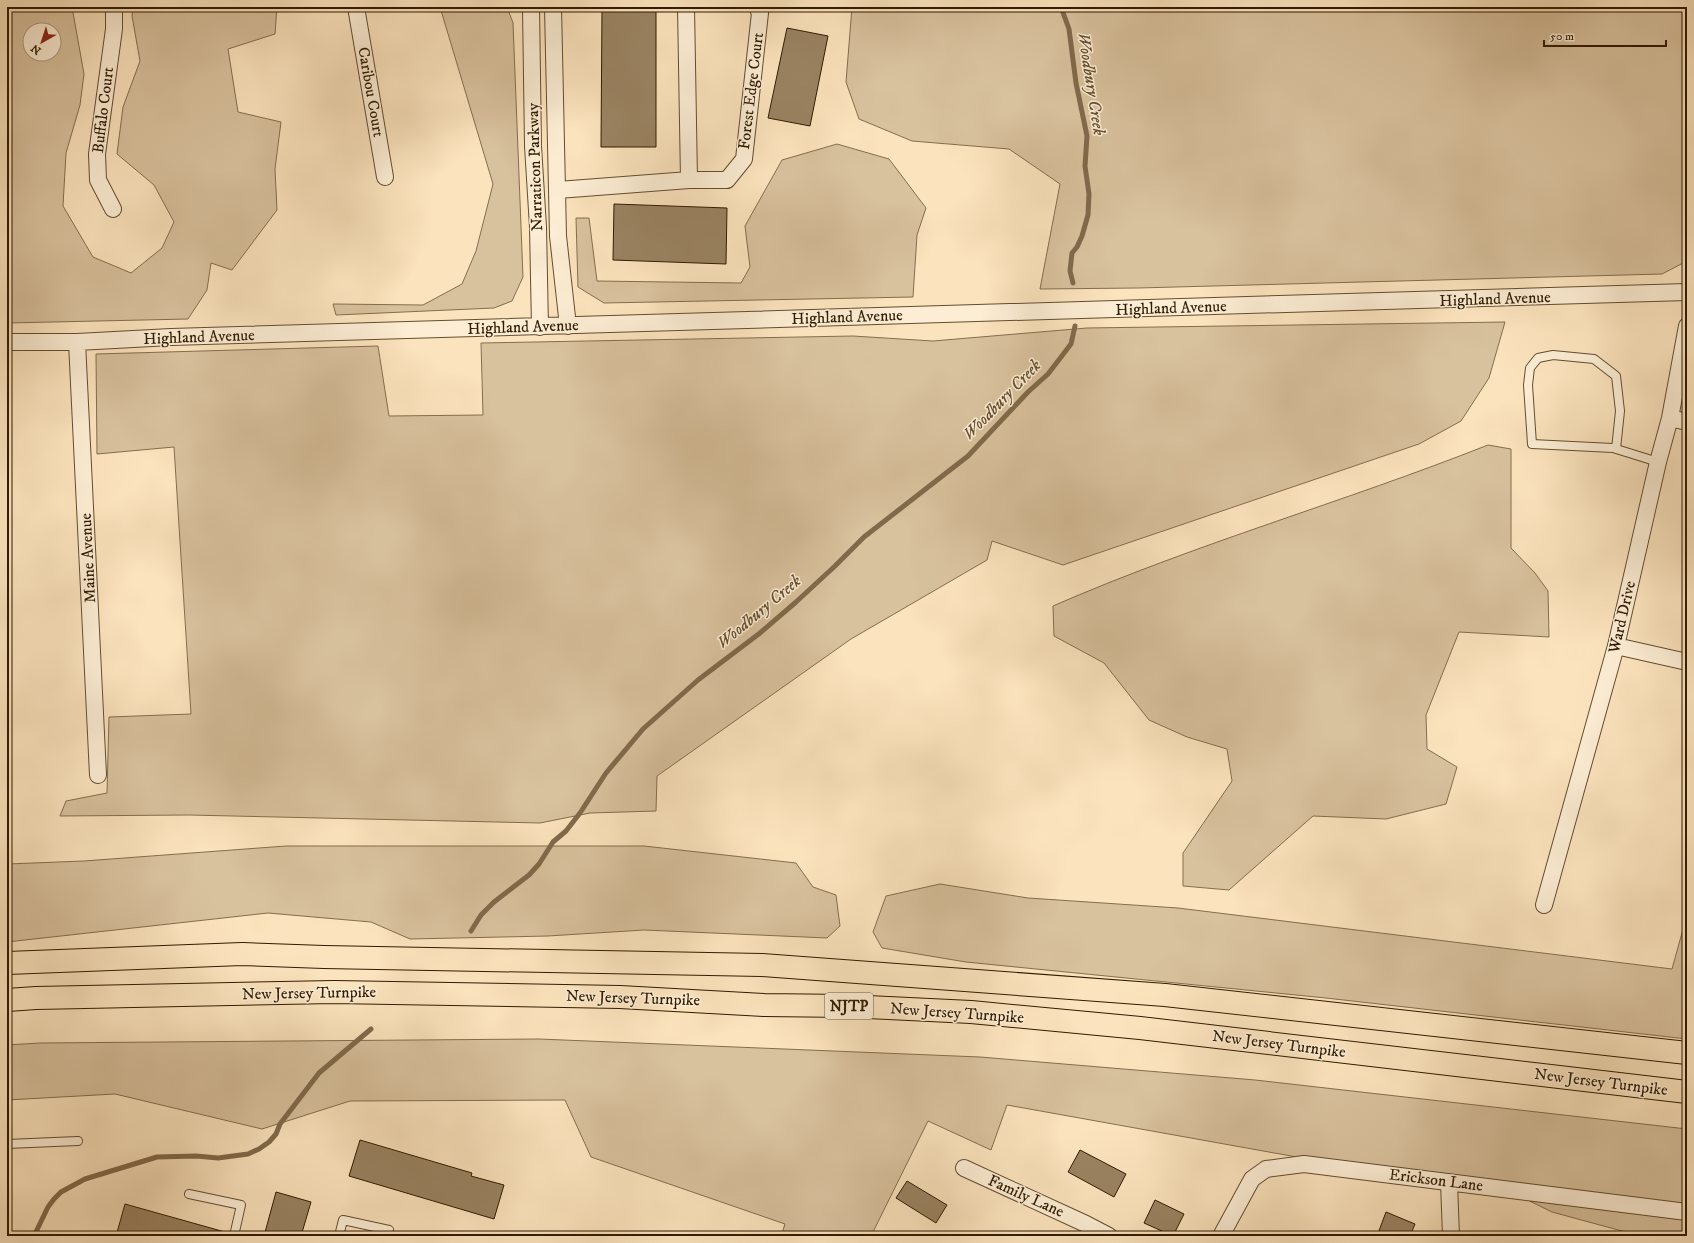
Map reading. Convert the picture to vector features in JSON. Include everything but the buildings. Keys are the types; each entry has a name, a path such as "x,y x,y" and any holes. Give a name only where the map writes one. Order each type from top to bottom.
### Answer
{"highway":[{"name":"New Jersey Turnpike","path":"7,963 242,954 762,965 1165,995 1687,1052"},
{"name":"New Jersey Turnpike","path":"7,1000 36,998 334,992 620,997 764,1005 948,1011 1140,1028 1687,1092"}],"street":[{"name":"Buffalo Court","path":"113,209 98,180 97,154 114,29 114,7"},
{"name":"Caribou Court","path":"356,7 385,177"},
{"name":"Narraticon Parkway","path":"531,7 533,146 538,227 540,327"},
{"name":"Narraticon Parkway","path":"553,7 558,236 568,326"},
{"path":"686,7 689,180"},
{"name":"Forest Edge Court","path":"558,190 689,180 727,180 744,159 760,13 756,7"},
{"name":"Highland Avenue","path":"7,342 77,342 171,337 1687,292"},
{"name":"Ward Drive","path":"1544,905 1616,646 1658,462 1670,418 1687,326"},
{"name":"Maine Avenue","path":"77,342 98,775"},
{"path":"1670,418 1687,422"},
{"path":"1616,646 1687,662"},
{"name":"Erickson Lane","path":"1221,1236 1252,1179 1266,1169 1304,1164 1687,1212"},
{"name":"Family Lane","path":"964,1168 1109,1236"},
{"path":"1449,1182 1451,1236"}],"lane":[{"path":"1616,449 1620,411 1616,376 1594,359 1553,355 1538,358 1530,368 1528,385 1532,444 1616,449 1658,462"},
{"path":"7,1144 78,1141"},
{"path":"189,1194 241,1206 234,1236"},
{"path":"339,1236 343,1220 388,1230 387,1236"}],"shaded area":[{"path":"35,7 72,7 84,74 80,105 66,153 63,206 93,257 131,273 162,248 174,222 154,185 117,154 123,107 140,61 132,16 133,7 277,7 275,34 228,49 238,112 281,122 275,169 277,210 232,270 211,263 207,290 188,319 7,323 7,12"},
{"path":"440,7 507,7 513,23 523,277 512,301 494,308 336,315 333,304 423,305 462,284 476,251 493,184"},
{"path":"852,7 1687,7 1687,261 1662,274 1138,288 1040,289 1060,184 1009,149 912,141 859,119 846,82"},
{"path":"837,144 889,159 926,208 917,235 913,297 604,303 578,287 576,218 589,218 597,281 741,283 750,267 745,226 782,160"},
{"path":"1505,322 1489,378 1461,421 1419,444 1063,565 992,541 987,560 851,639 657,776 656,811 590,813 540,823 189,815 60,816 66,801 107,793 109,717 191,714 174,447 97,454 96,354 378,346 389,416 483,415 481,343 853,336 933,341 1087,328"},
{"path":"1488,445 1511,449 1511,548 1535,573 1548,591 1549,637 1459,632 1426,715 1427,749 1457,767 1446,804 1386,819 1313,816 1229,890 1183,886 1183,853 1232,781 1227,749 1187,737 1149,720 1104,663 1054,636 1053,606 1215,543 1434,466"},
{"path":"286,846 644,846 796,863 813,887 836,895 840,926 827,938 644,930 548,936 410,939 371,922 268,913 7,942 7,864 84,861"},
{"path":"940,884 1028,898 1178,908 1672,969 1685,922 1687,922 1687,1039 1326,998 966,962 882,948 873,932 886,896"},
{"path":"539,1039 980,1057 1255,1080 1687,1129 1687,1236 1632,1236 1622,1231 1552,1212 1499,1186 1358,1168 1007,1105 991,1150 928,1121 871,1236 781,1236 785,1224 591,1157 565,1100 350,1101 262,1129 115,1094 7,1100 7,1045 40,1043"}],"waterway":[{"name":"Woodbury Creek","path":"1061,7 1069,29 1076,83 1087,136 1085,166 1089,194 1088,215 1082,236 1077,247 1072,253 1070,271 1073,283"},
{"name":"Woodbury Creek","path":"471,931 481,915 494,902 529,875 539,864 553,842 566,831 580,813 606,773 643,729 698,680 760,633 796,602 864,537 968,456 1028,392 1048,374 1071,344 1075,326"},
{"name":"Woodbury Creek","path":"34,1236 48,1207 54,1199 61,1192 85,1179 157,1157 196,1156 218,1158 248,1154 259,1149 269,1142 276,1134 280,1124 319,1073 371,1029"}]}
